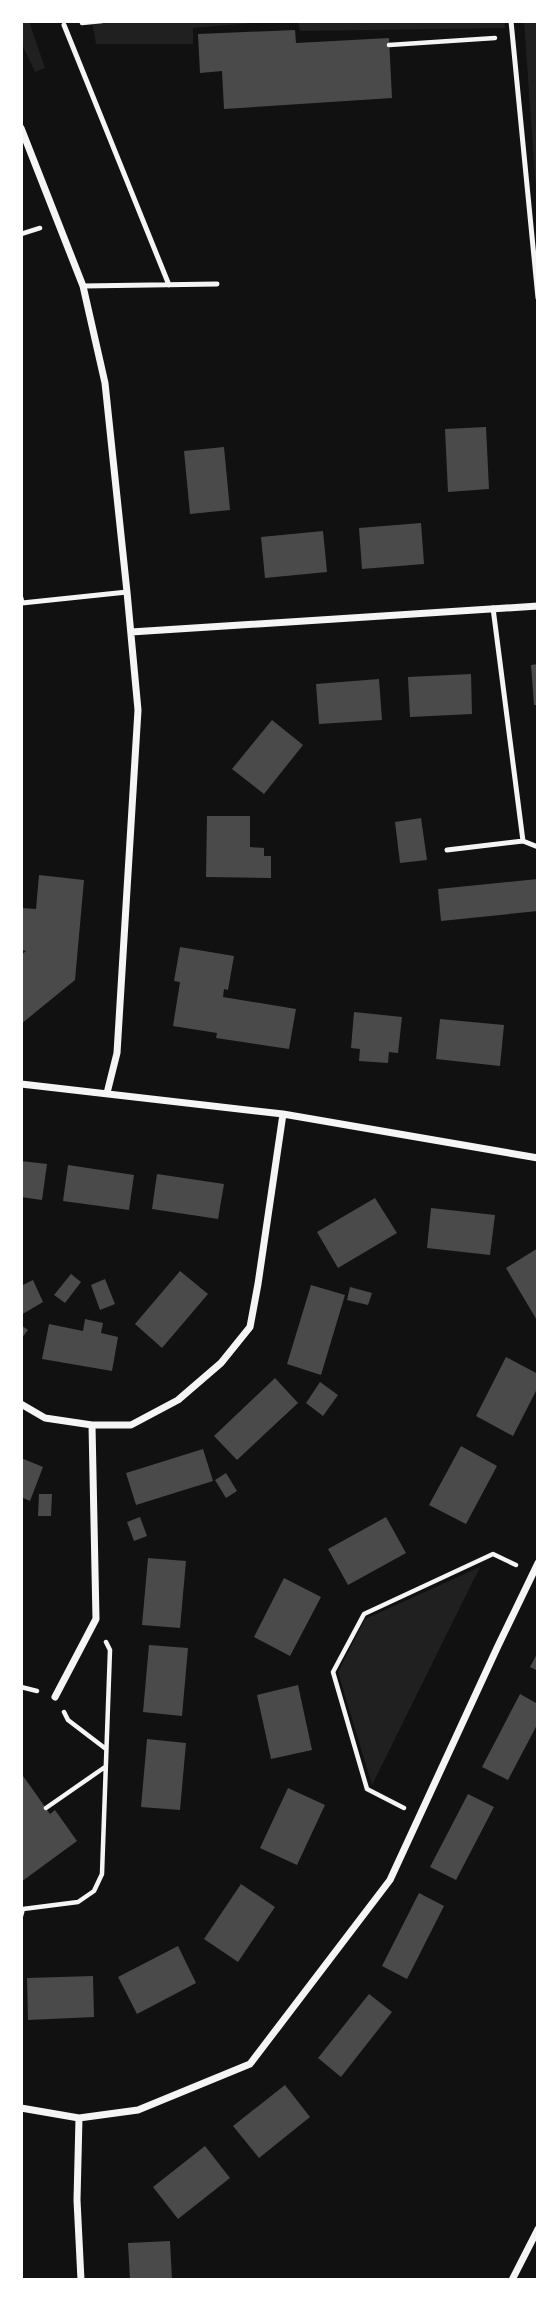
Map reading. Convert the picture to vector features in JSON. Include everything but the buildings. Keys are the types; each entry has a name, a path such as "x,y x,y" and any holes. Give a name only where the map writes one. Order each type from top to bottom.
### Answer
{"street":[{"path":"21,128 83,286 105,383 138,710 117,1053 107,1093"},
{"path":"131,632 538,606"},
{"path":"21,1084 283,1114 538,1158"},
{"path":"21,1404 45,1418 92,1425 131,1425 178,1400 221,1363 250,1326 283,1114"},
{"path":"55,1697 96,1619 92,1425"},
{"path":"21,2108 79,2118 138,2110 250,2064 390,1880 538,1563"},
{"path":"79,2118 77,2200 81,2280"},
{"path":"512,2280 538,2229"}],"lane":[{"path":"511,21 538,298"},
{"path":"64,25 169,285"},
{"path":"83,286 217,284"},
{"path":"21,598 22,603 127,592"},
{"path":"493,608 523,841"},
{"path":"447,850 523,841 538,847"}],"path":[{"path":"389,45 513,37"},
{"path":"420,1816 368,1789 333,1672 365,1614 493,1554 533,1573"},
{"path":"21,1916 23,1909 78,1902 94,1891 102,1874 110,1650 96,1619"},
{"path":"55,1697 68,1720 106,1749"},
{"path":"46,1808 106,1767"}],"shaded area":[{"path":"21,21 29,21 45,68 35,72 21,42"},
{"path":"92,21 273,21 193,28 193,44 96,44"},
{"path":"298,21 504,21 505,28 300,31"},
{"path":"524,21 538,21 538,196 535,177"},
{"path":"480,1567 372,1785 338,1672 365,1619"}]}
